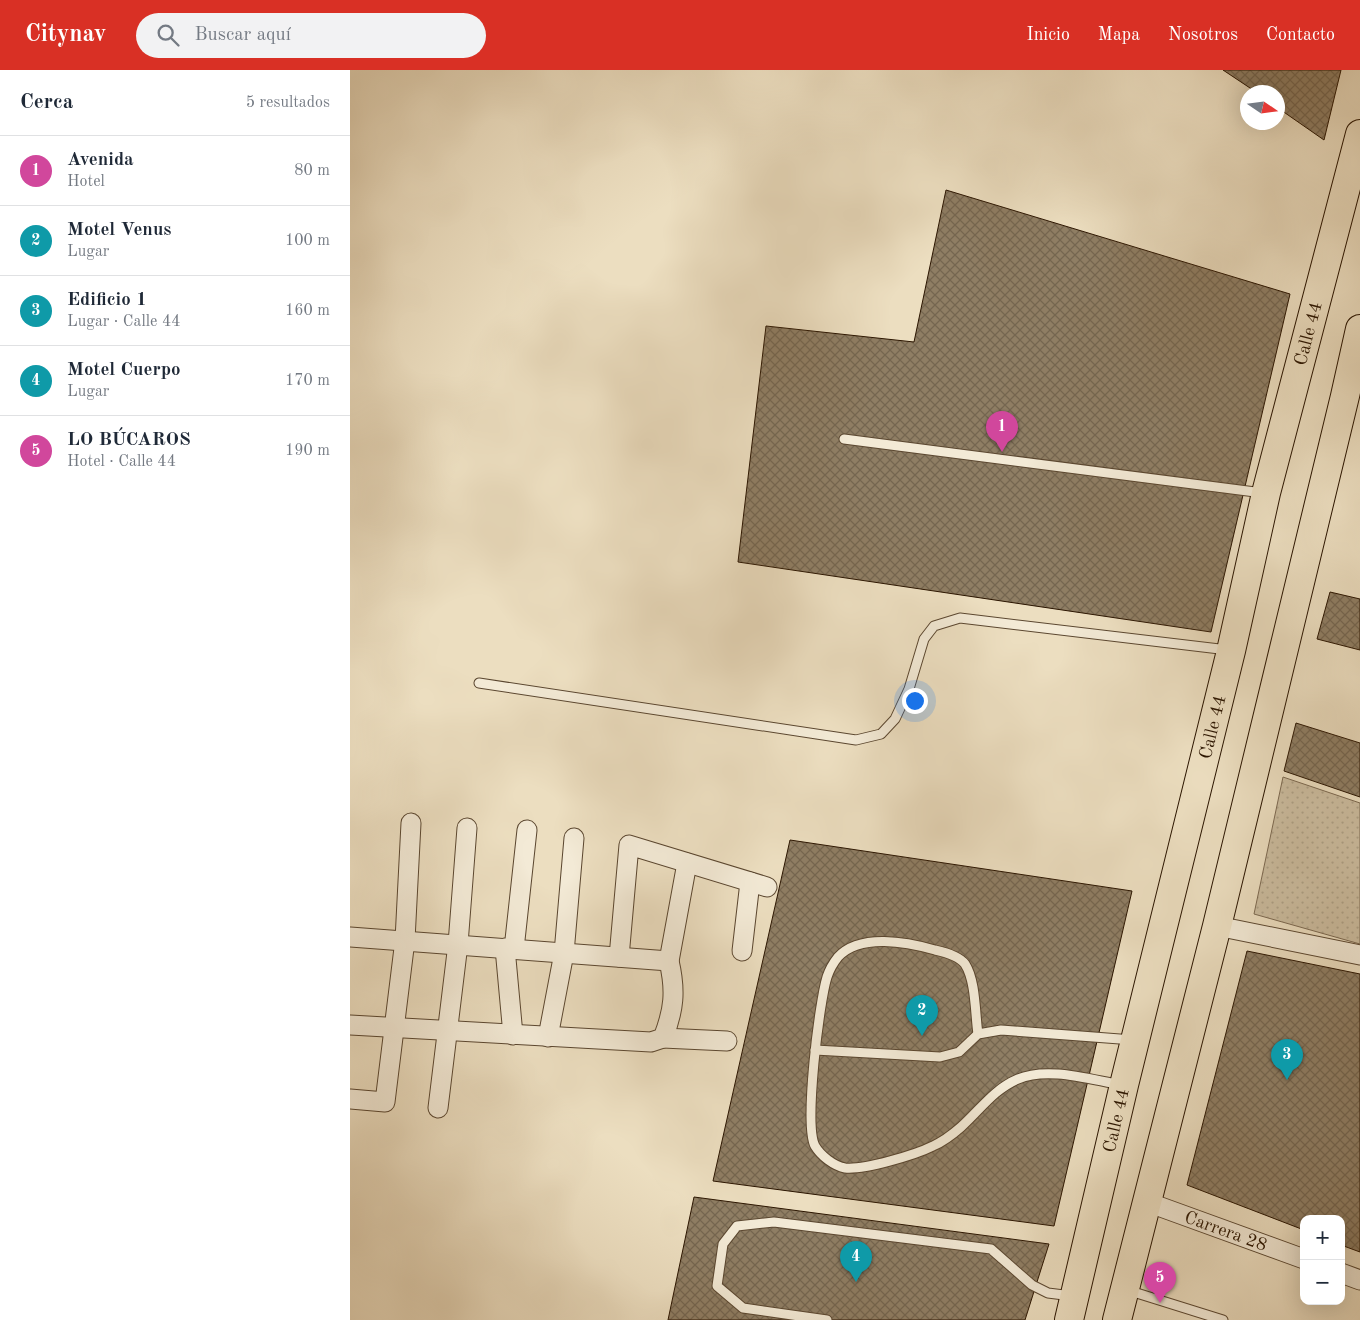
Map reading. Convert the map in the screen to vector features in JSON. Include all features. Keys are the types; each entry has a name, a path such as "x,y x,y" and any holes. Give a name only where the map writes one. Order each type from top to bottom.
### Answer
{"main road":[{"name":"Calle 44","path":"1072,1308 1124,1085 1231,651 1266,493 1360,134"},
{"path":"1117,1320 1217,926 1360,329"}],"street":[{"path":"350,1099 385,1102 405,940 412,823"},
{"path":"438,1108 458,944 467,828"},
{"path":"513,1034 509,949 527,830"},
{"path":"548,1036 564,953 574,838"},
{"path":"619,957 629,845 758,884 742,950"},
{"path":"663,1038 671,1018 674,982 669,961 687,863"},
{"path":"1217,926 1360,955"},
{"path":"350,937 669,961"},
{"path":"350,1025 651,1042 663,1038 727,1040"},
{"name":"Carrera 28","path":"1147,1202 1300,1258"},
{"path":"1345,1274 1360,1280"}],"lane":[{"path":"844,439 1266,493"},
{"path":"479,683 856,740 882,734 896,719 909,689 924,639 934,626 960,618 1231,651"},
{"path":"978,1034 971,975 963,962 947,953 914,944 885,941 851,947 837,958 827,977 815,1050 811,1130 816,1146 829,1161 845,1168 879,1165 933,1146 960,1128 994,1093 1018,1078 1046,1072 1124,1085"},
{"path":"815,1050 940,1057 959,1052 978,1034 1000,1030 1136,1041"},
{"path":"827,1320 743,1308 717,1286 723,1244 737,1226 774,1222 991,1249 1032,1285 1072,1308"},
{"path":"1124,1289 1223,1320"}],"shaded area":[{"path":"1283,777 1360,803 1360,944 1254,914"}],"building":[{"path":"1223,70 1341,70 1324,140 1285,113 1285,85 1246,85"},
{"path":"946,190 1290,294 1211,632 738,562 766,326 914,342"},
{"path":"1330,592 1360,599 1360,650 1317,639"},
{"path":"1296,723 1360,743 1360,797 1284,771"},
{"path":"790,840 1132,891 1054,1226 713,1181"},
{"path":"1247,951 1360,974 1360,1252 1345,1246 1345,1215 1300,1215 1300,1228 1187,1185"},
{"path":"694,1197 1049,1244 1025,1320 668,1320"}],"place":[{"name":"Avenida","path":"1002,452"},
{"name":"Motel Venus","path":"922,1036"},
{"name":"Edificio 1","path":"1287,1080"},
{"name":"Motel Cuerpo","path":"856,1282"},
{"name":"LO BÚCAROS","path":"1160,1303"}]}
